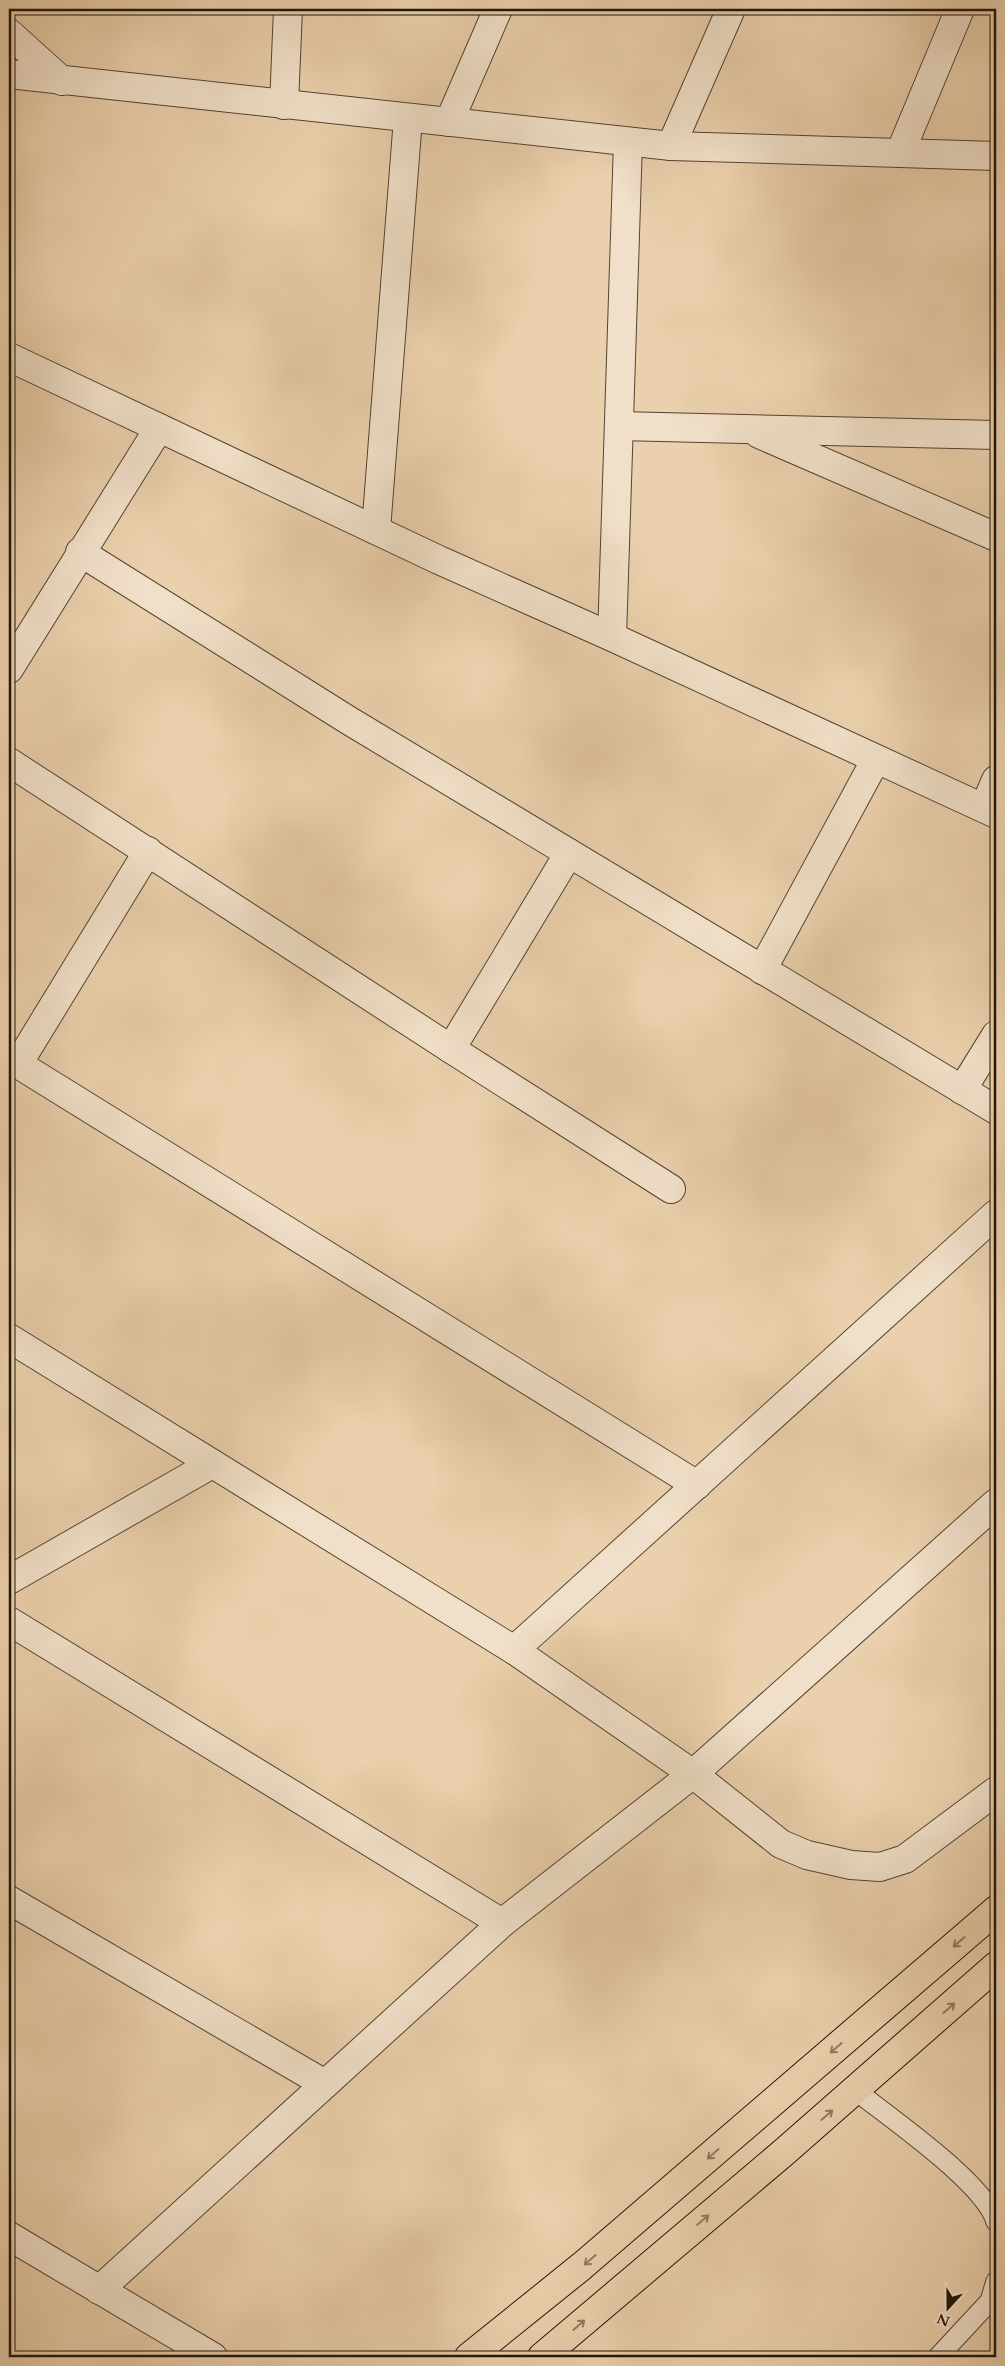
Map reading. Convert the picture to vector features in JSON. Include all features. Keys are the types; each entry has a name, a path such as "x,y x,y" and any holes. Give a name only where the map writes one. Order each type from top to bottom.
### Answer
{"main road":[{"path":"469,2357 582,2266 996,1910"},
{"path":"542,2357 856,2090 996,1966"}],"street":[{"path":"284,105 288,9"},
{"path":"449,122 498,9"},
{"path":"671,146 731,9"},
{"path":"900,153 960,9"},
{"path":"9,33 62,81"},
{"path":"9,74 671,146 996,156"},
{"path":"376,530 408,118"},
{"path":"612,637 628,142"},
{"path":"9,357 438,560 612,637 990,811 996,780"},
{"path":"619,426 996,435"},
{"path":"9,669 80,552 159,428"},
{"path":"746,428 996,537"},
{"path":"80,552 348,720 996,1110"},
{"path":"762,970 876,759"},
{"path":"9,762 450,1049 671,1188"},
{"path":"148,851 18,1064 697,1484"},
{"path":"450,1049 569,853"},
{"path":"962,1090 996,1035"},
{"path":"514,1650 996,1214"},
{"path":"15,1348 212,1464 514,1650 694,1774 781,1844 807,1855 851,1865 880,1867 905,1859 996,1791"},
{"path":"9,1580 212,1464"},
{"path":"99,2290 502,1923 694,1774 996,1503"},
{"path":"13,1633 502,1923"},
{"path":"9,1900 325,2084"},
{"path":"9,2236 213,2357"}],"lane":[{"path":"856,2090 963,2176 994,2214 996,2222"},
{"path":"938,2357 990,2301 996,2281"}]}
